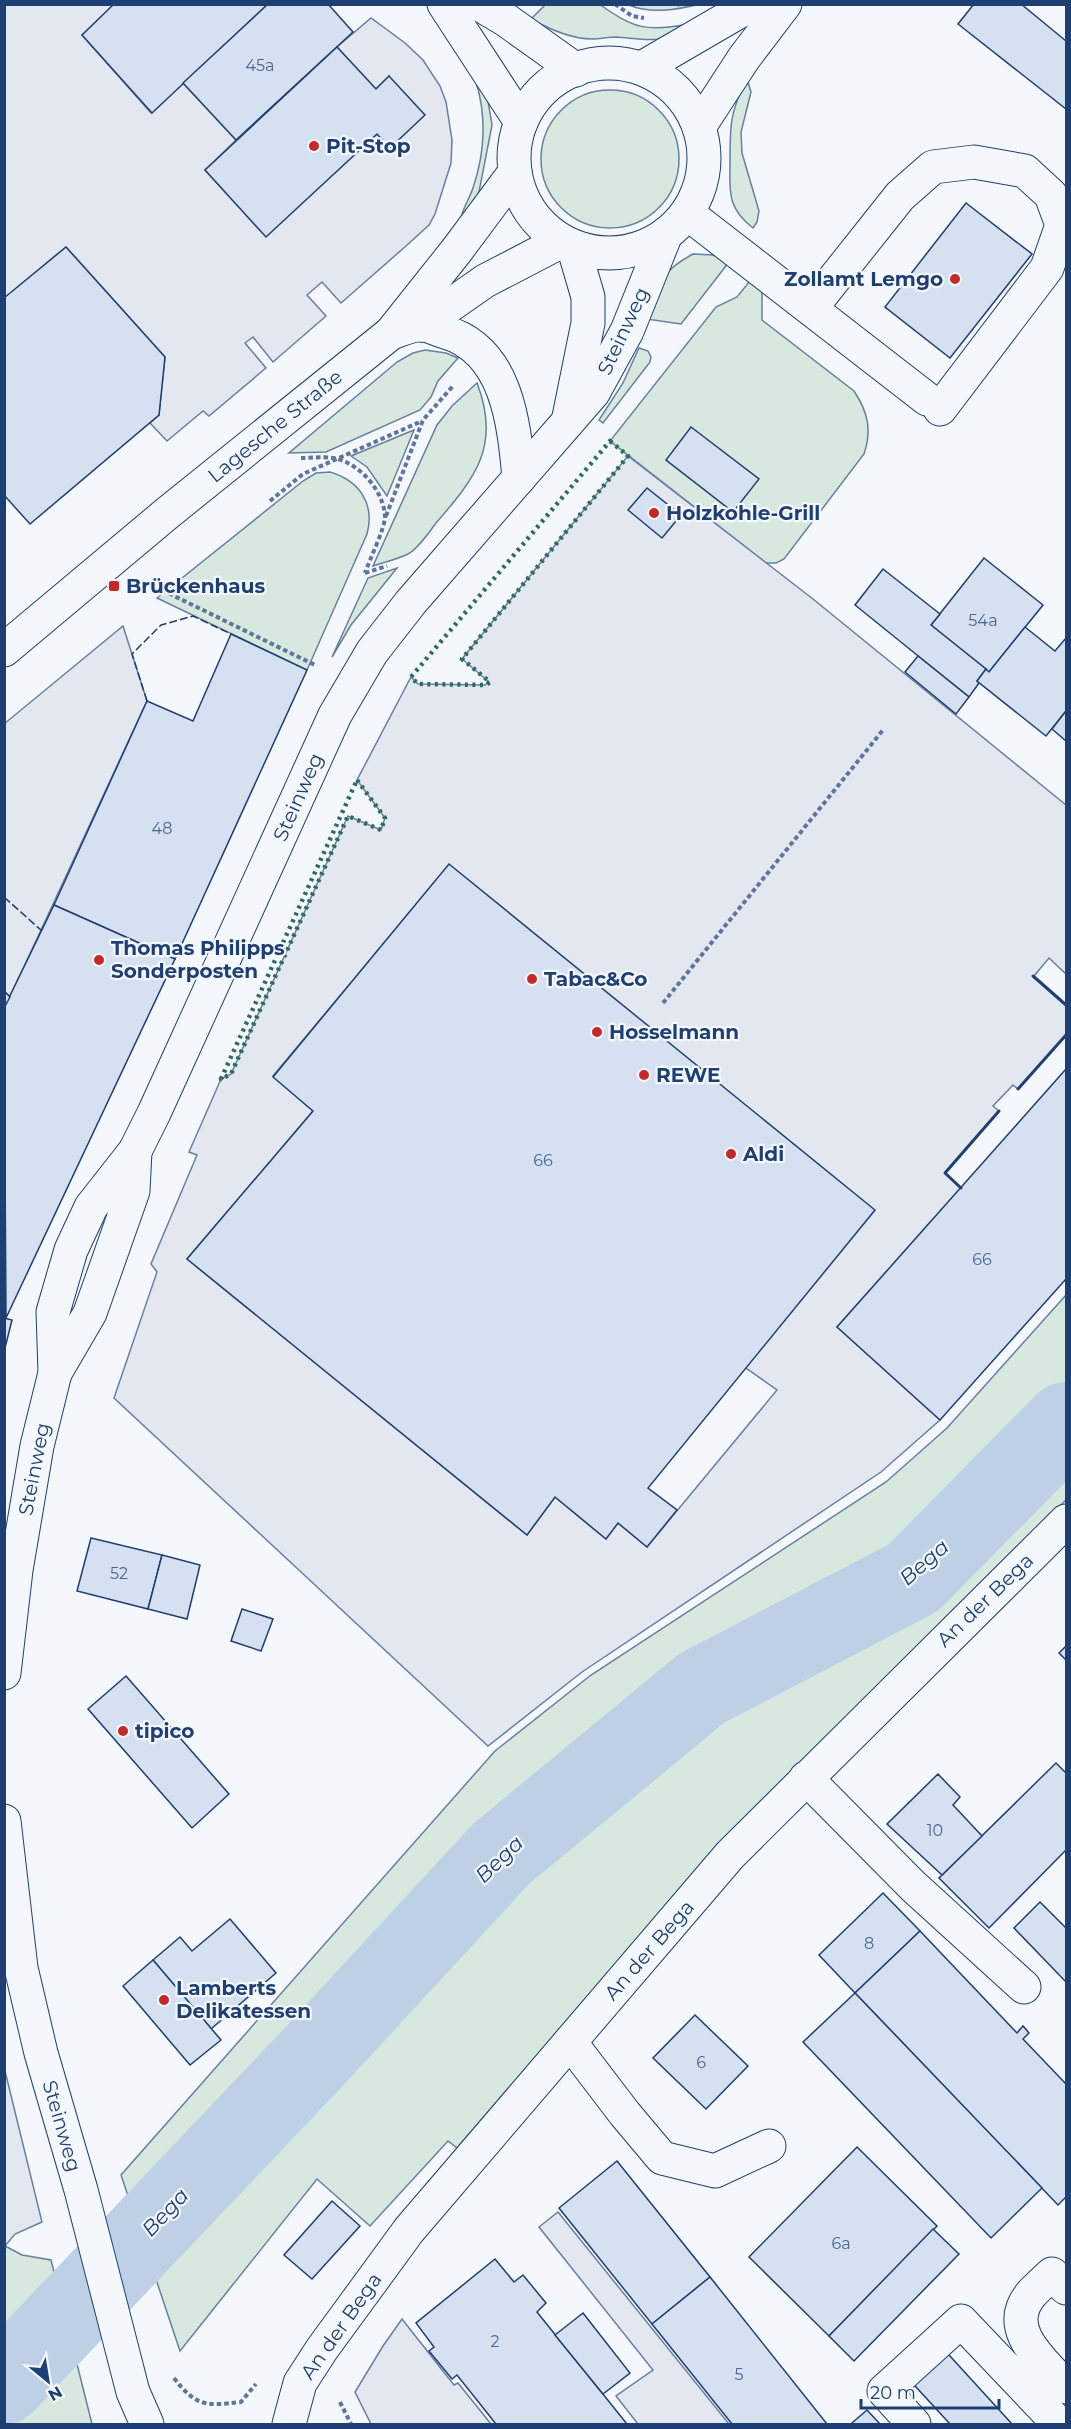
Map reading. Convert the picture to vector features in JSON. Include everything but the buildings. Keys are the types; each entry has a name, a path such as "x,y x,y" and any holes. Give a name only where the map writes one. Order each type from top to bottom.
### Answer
{"street":[{"path":"444,4 521,122"},
{"path":"479,4 506,20 576,70"},
{"path":"642,68 752,4"},
{"path":"699,127 744,58 785,4"},
{"path":"607,62 625,63 642,68 670,84 687,102 699,127 704,156 700,186 676,223 642,247 618,253 594,255 566,246 541,225 526,202 515,172 514,147 521,122 533,102 560,76 576,70 607,62"},
{"path":"676,223 811,308 933,404 1047,267 1062,225 1051,195 1025,171 974,162 933,167 900,196 811,308"},
{"name":"Lagesche Straße","path":"406,329 457,250 515,172"},
{"name":"Steinweg","path":"4,1673 16,1570 37,1446 55,1374 90,1313 133,1191 135,1151 335,715 372,651 426,584 593,393 627,331 676,223"},
{"name":"Lagesche Straße","path":"4,650 165,515 406,329 485,281 566,246"},
{"name":"Steinweg","path":"566,246 588,297 588,322 569,422"},
{"path":"406,329 459,336 483,353 504,391 514,425 519,478"},
{"name":"An der Bega","path":"289,2424 300,2384 327,2341 409,2230 730,1855 1066,1521"},
{"path":"806,1778 913,1886 1024,1987"},
{"name":"Steinweg","path":"4,1821 21,1968 41,2053 81,2190 133,2392 147,2424"},
{"path":"570,2042 662,2158 715,2170 768,2146"},
{"path":"1062,2273 1031,2295 1023,2308 1020,2326 1030,2347 1066,2386"},
{"path":"914,2424 884,2391 961,2321 1059,2424"}],"path":[{"path":"364,573 423,420 454,385"},
{"path":"270,501 303,474 423,420"},
{"path":"336,459 350,464 369,480 381,499 385,519"},
{"path":"162,590 321,667"},
{"path":"663,1003 884,730"},
{"path":"170,2373 186,2394 210,2406 241,2402 256,2384"},
{"path":"340,2402 351,2424"}],"shaded area":[{"path":"599,4 622,19 651,28 690,24 673,36 655,40 616,37 592,39 560,33 531,19 545,5"},
{"path":"5,5 114,5 82,35 151,113 183,83 236,140 205,170 266,236 377,134 390,147 389,76 376,89 337,47 371,18 405,43 423,60 440,86 446,102 452,140 451,163 435,214 429,225 341,303 322,282 307,295 326,316 273,362 253,337 245,343 266,368 209,416 203,411 167,441 150,423 159,415 165,357 66,247 5,298"},
{"path":"629,5 696,5 671,10 645,10"},
{"path":"475,79 486,89 492,125 478,197 464,218 462,214 473,188 482,147 483,120"},
{"path":"747,79 751,92 741,132 742,153 759,211 753,228 738,213 731,198 730,189 732,119 737,100"},
{"path":"610,90 636,95 659,110 674,133 679,159 674,185 659,208 636,223 610,228 584,223 561,208 546,185 541,159 546,133 561,110 584,95"},
{"path":"693,254 713,255 729,262 681,324 646,319 661,280 673,267"},
{"path":"750,281 762,291 762,320 854,391 863,406 868,429 864,454 784,559 776,563 766,563 610,441 716,307 737,297"},
{"path":"639,348 648,351 651,357 650,362 603,423 599,420 623,383"},
{"path":"425,350 446,353 458,358 438,381 431,397 420,410 326,452 289,453 397,362 413,353"},
{"path":"477,383 484,405 486,425 485,442 473,475 416,548 404,556 373,566 437,425 452,406"},
{"path":"414,430 387,496 367,467 351,456"},
{"path":"628,456 813,599 1066,805 1066,974 1049,958 1034,976 1066,1005 1066,1035 1018,1089 1013,1085 993,1106 999,1111 945,1173 961,1188 837,1327 940,1420 881,1472 582,1672 488,1746 114,1398 157,1272 151,1264 197,1155 189,1152 221,1079 231,1074 348,816 381,830 385,818 357,780 411,677 418,684 485,685 489,682 462,659","holes":["449,865 746,1368 777,1390 647,1547 618,1523 606,1539 555,1497 527,1535 187,1259 313,1111 273,1076"]},
{"path":"330,472 350,481 363,495 369,513 369,523 367,534 307,670 157,598 303,481 316,473"},
{"path":"397,568 351,625 332,657 368,578"},
{"path":"123,626 147,701 10,997 4,991 4,724"},
{"path":"1066,1295 1066,1500 719,1843 457,2148 448,2141 370,2226 317,2179 180,2351 121,2175 495,1751 591,1675 886,1482 947,1428"},
{"path":"5,2071 42,2222 15,2234 5,2246"},
{"path":"558,2212 729,2424 638,2424 616,2396 653,2370 539,2227"},
{"path":"5,2246 22,2255 51,2260 92,2424 5,2424"},
{"path":"402,2319 454,2385 458,2383 491,2424 371,2424 355,2392"}],"waterway":[{"name":"Bega","path":"4,2383 308,2063 501,1854 702,1688 913,1578 1066,1423"}],"hedge":[{"path":"677,4 691,4"},
{"path":"610,441 628,456 462,659 490,682 486,685 418,684 411,677 610,441"},
{"path":"357,780 385,818 381,830 348,816 231,1074 221,1079 357,780"}],"fence":[{"path":"147,701 132,654 161,625 193,616 231,634"},
{"path":"4,897 42,931"}],"wall":[{"path":"1033,976 1066,1005"},
{"path":"1018,1089 1066,1035"},
{"path":"961,1188 945,1173 999,1111"}],"place":[{"name":"Pit-Stop","path":"314,146"},
{"name":"Zollamt Lemgo","path":"955,279"},
{"name":"Holzkohle-Grill","path":"654,513"},
{"name":"Brückenhaus","path":"114,586"},
{"name":"Thomas Philipps Sonderposten","path":"99,960"},
{"name":"Tabac&Co","path":"532,979"},
{"name":"Hosselmann","path":"597,1032"},
{"name":"REWE","path":"644,1075"},
{"name":"Aldi","path":"731,1154"},
{"name":"tipico","path":"123,1731"},
{"name":"Lamberts Delikatessen","path":"164,2000"}]}
